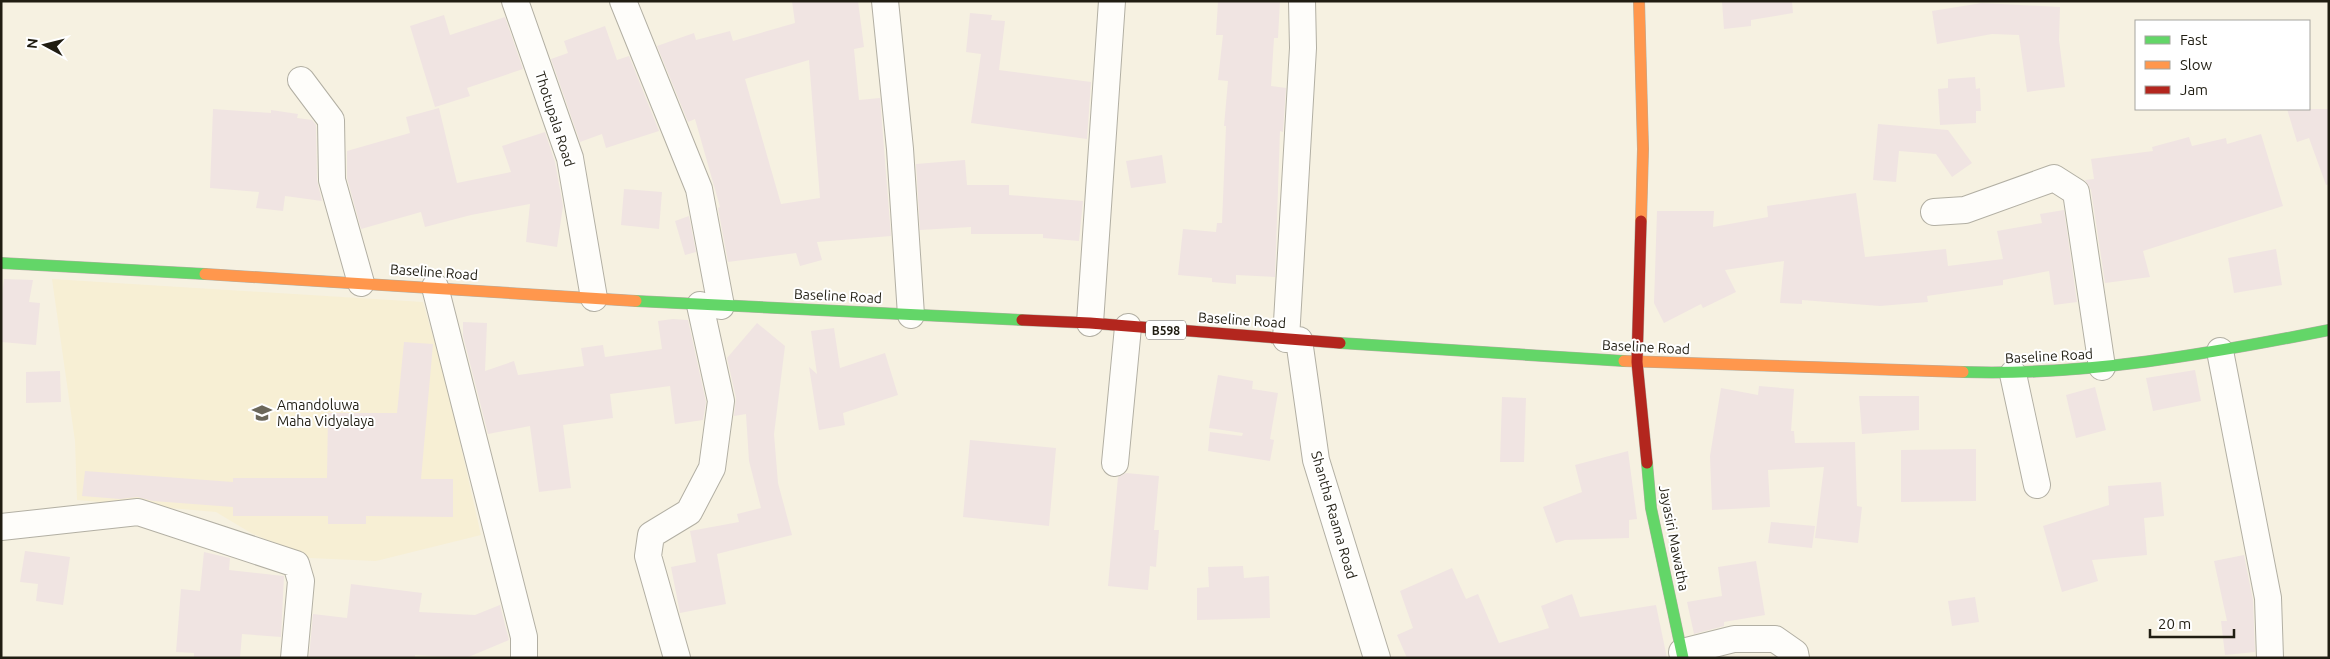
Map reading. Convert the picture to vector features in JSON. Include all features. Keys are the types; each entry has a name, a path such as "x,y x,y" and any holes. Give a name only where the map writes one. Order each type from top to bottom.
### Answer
{"main road":[{"name":"Jayasiri Mawatha","path":"1639,1 1643,149 1637,362 1651,508 1683,655"},
{"name":"Baseline Road","path":"1,263 711,305 1090,323 1293,339 1637,362 2013,374 2102,367 2220,351 2329,330"}],"street":[{"name":"Thotupala Road","path":"515,1 570,158 594,298"},
{"path":"623,1 699,189 721,401 712,468 689,512 651,535 648,556 677,658"},
{"path":"885,1 900,149 911,314"},
{"path":"1090,323 1112,1"},
{"name":"Shantha Raama Road","path":"1302,1 1303,48 1293,339 1316,460 1377,658"},
{"path":"301,80 331,120 332,180 361,283"},
{"path":"1934,212 1965,210 2054,178 2076,192 2102,367"},
{"path":"435,288 524,637 524,658"},
{"path":"1115,463 1128,327"},
{"path":"2220,351 2268,598 2270,658"},
{"path":"2013,374 2037,485"},
{"path":"1,527 138,512 296,564 301,581 294,658"},
{"path":"1683,655 1734,639 1774,639 1795,653 1796,658"}],"shaded area":[{"name":"Amandoluwa Maha Vidyalaya","path":"52,279 423,302 447,385 481,535 376,561 309,558 251,533 216,512 77,500 75,441"}],"building":[{"path":"792,1 858,1 864,47 854,49 859,100 880,98 891,236 817,242 822,260 800,266 796,253 728,262 718,208 720,207 695,119 688,122 657,46 694,33 696,40 730,31 733,41 795,23","holes":["809,60 820,198 781,204 745,79"]},
{"path":"1218,1 1280,1 1278,38 1274,38 1271,86 1286,88 1283,132 1280,131 1275,277 1236,275 1236,284 1212,282 1212,278 1178,275 1183,229 1216,232 1217,223 1222,223 1226,126 1224,126 1228,81 1218,80 1223,35 1216,35"},
{"path":"1722,1 1792,1 1793,13 1751,20 1751,26 1724,29"},
{"path":"1982,3 2060,7 2059,40 2065,87 2027,92 2019,35 1992,34 1937,44 1932,11"},
{"path":"970,13 992,15 991,20 1005,21 999,70 1091,82 1087,139 971,123 981,54 966,52"},
{"path":"444,15 450,35 505,17 523,69 467,88 470,96 435,107 410,26"},
{"path":"605,26 617,60 629,56 659,131 606,148 602,134 580,142 551,59 568,53 564,41"},
{"path":"1975,77 1976,89 1980,88 1981,111 1976,111 1976,123 1940,125 1938,89 1948,88 1948,79"},
{"path":"439,108 457,183 511,172 502,146 545,132 555,162 563,206 557,247 526,242 530,204 471,215 425,227 421,212 361,229 347,178 347,151 410,133 406,117"},
{"path":"213,109 271,113 271,110 298,114 297,118 312,120 316,125 317,180 322,201 285,196 283,211 256,208 259,192 210,188"},
{"path":"2329,109 2329,184 2326,185 2309,138 2297,142 2287,110"},
{"path":"1878,124 1948,130 1972,163 1952,177 1936,154 1899,151 1896,182 1873,180"},
{"path":"2261,134 2283,206 2143,251 2150,277 2105,283 2091,190 2085,180 2094,179 2091,159 2153,151 2152,147 2189,137 2192,146 2226,138 2227,144"},
{"path":"1162,155 1166,183 1131,188 1126,161"},
{"path":"965,160 967,185 1009,185 1009,195 1083,201 1079,241 1043,238 1043,234 971,234 971,227 920,230 916,164"},
{"path":"624,189 662,192 659,229 621,225"},
{"path":"1856,193 1865,257 1946,249 1948,266 2003,259 1997,231 2042,223 2040,214 2064,210 2077,302 2054,305 2049,271 2003,280 2003,285 1927,296 1928,302 1880,306 1802,300 1802,304 1780,303 1784,261 1725,270 1736,292 1703,308 1701,304 1664,323 1654,303 1657,211 1714,211 1713,227 1768,217 1767,206"},
{"path":"689,216 696,252 685,255 675,221"},
{"path":"2276,249 2282,285 2234,293 2228,258"},
{"path":"4,279 33,280 29,302 40,303 36,345 1,342 1,303"},
{"path":"688,320 706,402 703,420 675,424 670,386 610,394 613,418 563,425 571,488 539,492 530,426 488,434 463,336 463,322 487,323 485,371 514,361 518,375 584,366 581,348 603,345 605,357 662,349 658,321"},
{"path":"757,323 785,346 774,434 778,483 792,535 717,554 726,604 680,613 671,567 696,562 690,531 739,522 737,514 761,508 749,461 746,414 734,416 736,398 727,358"},
{"path":"834,328 840,368 885,353 898,395 843,413 845,425 819,430 809,367 817,374 811,331"},
{"path":"404,342 433,344 421,479 453,479 453,517 366,516 366,524 328,524 328,516 233,516 233,507 153,501 137,497 120,499 82,496 85,471 233,482 233,478 327,478 328,413 397,413"},
{"path":"2195,370 2201,401 2153,411 2146,378"},
{"path":"60,371 61,402 26,403 26,372"},
{"path":"1218,375 1253,381 1252,389 1278,393 1270,439 1274,440 1270,461 1208,451 1210,432 1242,436 1243,433 1209,428"},
{"path":"1759,386 1794,389 1791,431 1794,431 1795,443 1855,442 1857,506 1862,507 1858,543 1815,538 1824,467 1768,470 1770,507 1712,510 1710,456 1721,388 1758,395"},
{"path":"2095,387 2106,430 2076,438 2066,395"},
{"path":"1859,396 1919,396 1919,430 1862,434"},
{"path":"1502,397 1526,398 1524,462 1500,462"},
{"path":"970,440 1056,448 1049,526 963,517"},
{"path":"1976,449 1976,501 1901,502 1901,450"},
{"path":"1628,451 1637,519 1629,520 1629,538 1565,540 1556,543 1543,507 1582,492 1575,465"},
{"path":"1126,473 1159,476 1154,530 1159,530 1156,567 1150,566 1148,590 1108,586 1118,477"},
{"path":"2161,482 2164,516 2144,518 2147,555 2092,560 2098,581 2062,592 2043,526 2109,505 2108,486"},
{"path":"1771,522 1815,526 1812,548 1768,543"},
{"path":"25,551 70,557 63,605 36,601 38,584 20,582"},
{"path":"204,552 230,558 229,570 284,576 281,637 242,634 240,658 194,658 194,653 176,652 181,589 200,591"},
{"path":"2244,555 2253,600 2255,652 2225,655 2221,621 2227,621 2214,561"},
{"path":"1756,561 1765,615 1724,622 1724,626 1694,634 1687,602 1722,596 1718,567"},
{"path":"1243,566 1244,578 1269,576 1270,618 1197,620 1197,588 1209,587 1208,567"},
{"path":"1452,568 1466,599 1478,594 1499,643 1549,628 1541,606 1572,594 1580,617 1656,605 1667,658 1407,658 1397,635 1413,628 1400,591"},
{"path":"351,584 422,593 419,612 475,615 500,605 509,640 466,658 415,655 415,658 309,658 313,614 347,618"},
{"path":"1975,597 1979,622 1952,626 1948,601"}],"traffic: fast":[{"path":"1,263 205,274"},
{"path":"636,301 1022,320"},
{"path":"1963,372 2055,371 2147,362 2329,330"},
{"path":"1340,343 1624,361"},
{"path":"1647,463 1651,508 1683,658"}],"traffic: slow":[{"path":"1639,1 1643,149 1641,221"},
{"path":"205,274 636,301"},
{"path":"1624,361 1963,372"}],"traffic: jam":[{"path":"1641,221 1637,362 1647,463"},
{"path":"1022,320 1090,323 1340,343"}],"place":[{"name":"Amandoluwa Maha Vidyalaya","path":"262,413"}]}
